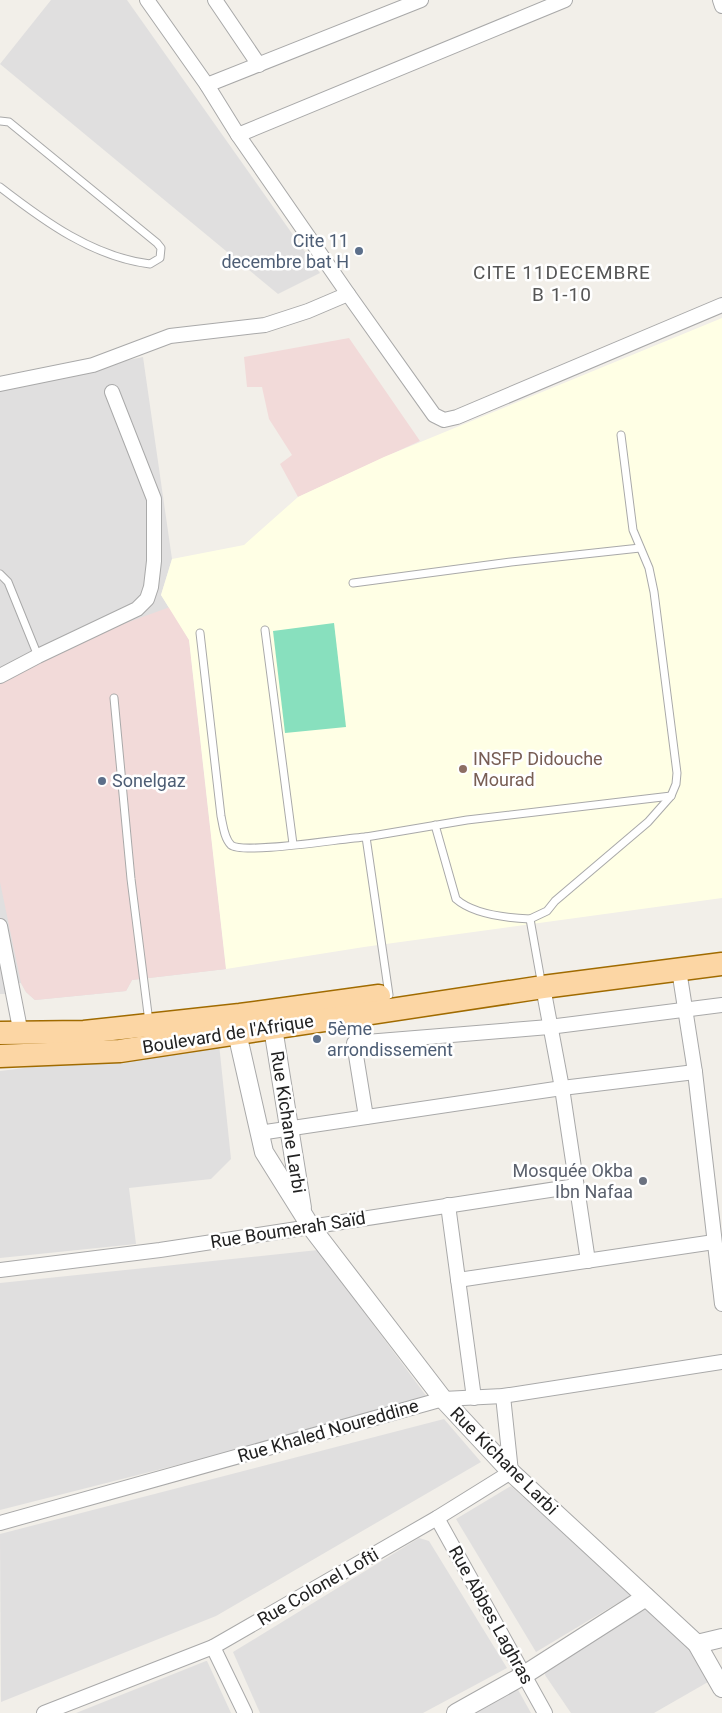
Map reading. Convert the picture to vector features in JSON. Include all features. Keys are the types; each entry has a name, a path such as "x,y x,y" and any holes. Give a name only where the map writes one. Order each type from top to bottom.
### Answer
{"main road":[{"name":"Boulevard de l'Afrique","path":"0,1056 120,1051 273,1028 722,950"},
{"name":"Boulevard de l'Afrique","path":"10,1033 84,1032 390,995 679,970 722,964"}],"street":[{"path":"146,0 207,86 238,135 348,294 434,415 444,420 457,417 722,304"},
{"path":"215,0 258,65"},
{"path":"207,86 421,0"},
{"path":"238,135 566,0"},
{"path":"720,0 722,6"},
{"path":"0,384 93,365 170,336 265,325 308,311 348,294"},
{"path":"0,676 137,609 147,599 151,587 154,561 154,499 112,392"},
{"path":"0,926 10,1033"},
{"path":"679,970 695,1072 722,1304"},
{"path":"541,981 562,1088 588,1261"},
{"path":"366,1117 354,1043 549,1027 722,1005"},
{"name":"Rue Kichane Larbi","path":"273,1028 307,1222"},
{"name":"Rue Kichane Larbi","path":"237,1033 264,1152 307,1222 444,1399 512,1472 698,1644 722,1688"},
{"path":"259,1133 562,1088 695,1072"},
{"name":"Rue Boumerah Saïd","path":"0,1270 160,1250 307,1222 448,1205 576,1186"},
{"path":"448,1205 474,1398"},
{"path":"458,1280 714,1242"},
{"name":"Rue Khaled Noureddine","path":"0,1523 444,1399 504,1396 722,1362"},
{"path":"504,1396 512,1472"},
{"name":"Rue Colonel Lofti","path":"44,1713 213,1647 437,1518 512,1472"},
{"name":"Rue Abbes Laghras","path":"437,1518 545,1713"},
{"path":"456,1713 524,1675 646,1597"},
{"path":"698,1644 722,1638"},
{"path":"213,1647 245,1713"}],"lane":[{"path":"0,121 9,122 157,243 160,248 160,258 150,264 136,262 67,235 48,224 0,187"},
{"path":"434,825 456,899 461,903 486,912 530,920 547,911 555,901 648,822 671,796 676,779 674,754 654,592 649,568 633,530 621,435"},
{"path":"353,583 511,562 640,548"},
{"path":"0,574 8,582 38,656"},
{"path":"266,630 293,844"},
{"path":"200,632 221,816 226,836 232,845 239,848 258,848 366,836 594,803 671,796"},
{"path":"114,698 149,1025"},
{"path":"366,836 377,925 390,995"},
{"path":"530,920 541,981"}],"shaded area":[{"path":"51,0 127,0 320,273 278,294 0,64"},
{"name":"INSFP Didouche Mourad","path":"722,318 722,898 364,947 226,969 189,640 161,595 172,559 244,545 298,497 384,457"},
{"path":"349,338 420,441 298,497 280,464 292,455 269,419 262,387 247,387 244,357"},
{"name":"Sonelgaz","path":"143,357 172,559 161,595 189,640 226,969 132,980 126,991 35,1000 26,992 21,983 5,985 5,994 0,994 0,389 10,384"},
{"name":"Sonelgaz","path":"170,607 189,640 226,969 132,980 126,991 35,1000 26,992 21,983 0,882 0,679 90,636"},
{"path":"219,1044 231,1159 211,1179 129,1188 136,1244 0,1258 0,1071"},
{"path":"318,1250 430,1401 0,1510 0,1283"},
{"path":"444,1419 481,1462 216,1616 1,1702 0,1534"},
{"path":"511,1486 631,1595 536,1652 456,1519"},
{"path":"419,1538 429,1541 507,1668 423,1713 260,1713 233,1652"},
{"path":"646,1609 688,1648 708,1682 654,1713 571,1713 545,1675 546,1666"},
{"path":"206,1661 231,1713 76,1713"},
{"path":"517,1688 531,1713 474,1713"}],"green space":[{"path":"334,623 346,727 285,733 273,631"}],"place":[{"name":"Cite 11 decembre bat H","path":"359,251"},
{"name":"INSFP Didouche Mourad","path":"463,769"},
{"name":"Sonelgaz","path":"102,781"},
{"name":"5ème arrondissement","path":"317,1039"},
{"name":"Mosquée Okba Ibn Nafaa","path":"643,1181"}],"district":[{"name":"CITE 11DECEMBRE B 1-10","path":"562,283"}]}
